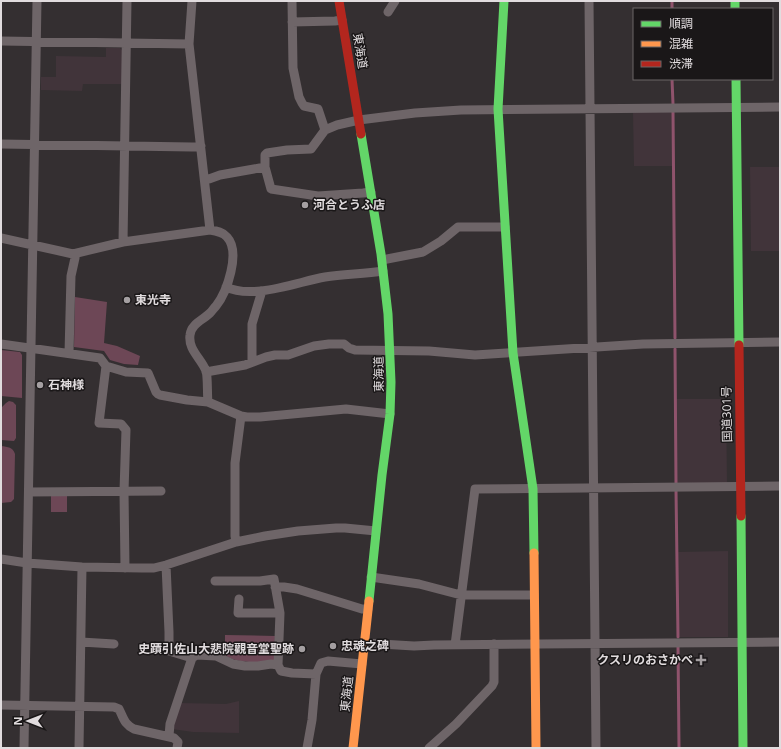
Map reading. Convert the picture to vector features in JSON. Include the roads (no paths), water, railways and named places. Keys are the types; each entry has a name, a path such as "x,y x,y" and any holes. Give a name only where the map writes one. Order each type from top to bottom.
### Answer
{"main road":[{"name":"東海道","path":"339,1 382,260 391,351 390,414 382,475 353,748"},
{"path":"504,1 498,109 513,353 533,489 536,748"},
{"name":"国道301号","path":"736,80 743,748"}],"street":[{"path":"24,748 37,1"},
{"path":"123,242 127,1"},
{"path":"192,1 189,44 210,230"},
{"path":"292,1 293,68 299,96 304,106 318,109 325,130"},
{"path":"388,12 395,1"},
{"path":"589,1 596,748"},
{"path":"292,22 342,20"},
{"path":"1,41 189,44"},
{"path":"371,192 363,194 318,196 271,189 265,167 265,155 267,153 288,150 311,149 325,130 337,125 400,114 498,109 780,107"},
{"path":"1,144 201,146"},
{"path":"205,180 220,175 265,167"},
{"path":"382,260 423,252 441,241 458,227 505,227"},
{"path":"1,238 68,254 75,254 123,242 210,230 227,236 230,242 233,258 232,269 226,287 217,304 210,313 190,331 190,342 192,348 206,372 208,402"},
{"path":"69,353 71,276 75,254"},
{"path":"226,287 243,291 261,291 324,277 383,271"},
{"path":"253,362 252,324 261,291"},
{"path":"206,372 245,365 266,357 288,355 314,346 329,344 344,344 349,348 356,350 429,351 475,355 643,344 780,342"},
{"path":"1,344 31,347 100,358 106,366 126,372 148,373 156,392 160,395 208,402 241,416 253,418 346,408 390,414"},
{"path":"106,366 99,423 121,424 126,430 124,491 125,568"},
{"path":"236,542 235,462 241,416"},
{"path":"455,645 476,489 780,486"},
{"path":"29,492 161,491"},
{"path":"1,559 27,563 82,567 154,568 236,542 266,536 306,530 344,528 376,531"},
{"path":"166,565 169,651 192,658"},
{"path":"79,748 82,567"},
{"path":"371,577 419,584 461,596 534,595"},
{"path":"215,581 260,581 274,579 280,613 278,665 281,671 316,674"},
{"path":"275,587 297,589 368,609"},
{"path":"239,599 238,613 280,613"},
{"path":"81,642 114,644"},
{"path":"364,643 414,646 780,642"},
{"path":"429,748 456,724 492,686 494,682 494,644"},
{"path":"169,736 170,724 192,658 197,655 216,656 232,664 245,666 271,664 278,665"},
{"path":"307,748 312,720 316,674 321,663 362,664"},
{"path":"1,704 114,706 119,709 128,726 134,729 174,738 178,742 177,748"}],"waterway":[{"path":"672,1 672,8"},
{"path":"672,80 673,104"},
{"path":"673,112 675,338"},
{"path":"675,349 676,484"},
{"path":"676,490 678,637"},
{"path":"678,646 679,748"}],"place":[{"name":"河合とうふ店","path":"305,205"},
{"name":"東光寺","path":"127,300"},
{"name":"石神様","path":"40,385"},
{"name":"忠魂之碑","path":"333,646"},
{"name":"史蹟引佐山大悲院觀音堂聖跡","path":"302,649"},
{"name":"クスリのおさかべ","path":"701,660"}]}
